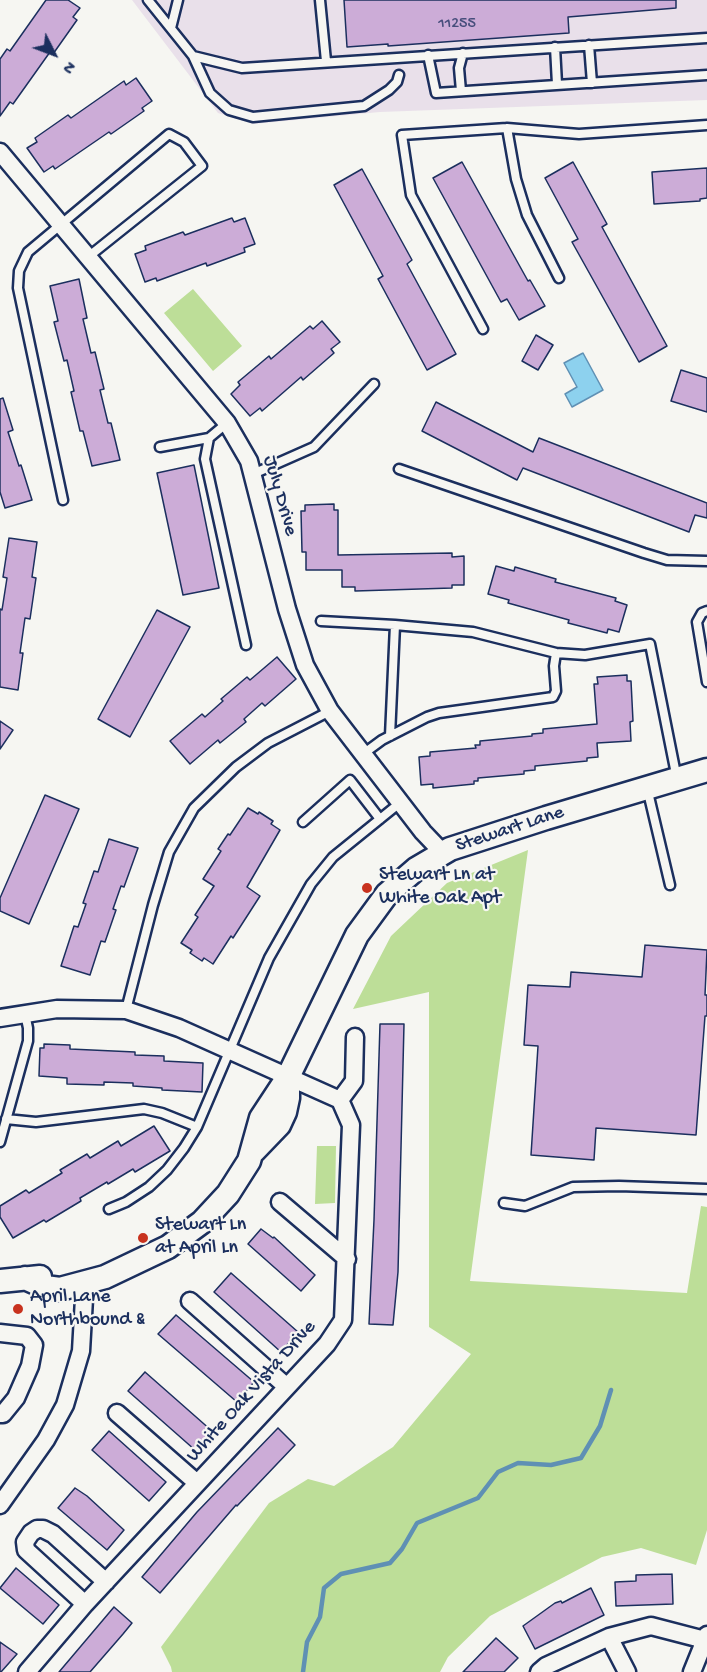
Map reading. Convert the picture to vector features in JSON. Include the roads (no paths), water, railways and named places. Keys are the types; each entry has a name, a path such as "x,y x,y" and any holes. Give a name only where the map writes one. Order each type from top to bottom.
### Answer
{"street":[{"name":"July Drive","path":"0,152 227,423 249,461 294,632 305,665 330,711 443,854"},
{"name":"Stewart Lane","path":"0,1281 25,1278 45,1287 60,1289 105,1276 168,1247 202,1222 228,1194 251,1154 279,1125 288,1098 288,1077 357,935 387,894 416,868 450,849 707,770"},
{"path":"0,1018 57,1008 126,1010 179,1028 340,1100 354,1081 355,1037"},
{"name":"White Oak Vista Drive","path":"27,1672 106,1582 327,1344 343,1320 351,1125 340,1100"},
{"path":"280,1202 347,1259"},
{"path":"0,1505 46,1440 65,1405 81,1351 85,1281"},
{"path":"190,1301 287,1387"},
{"path":"0,1333 27,1336 34,1345 30,1366 16,1398 3,1414 0,1414"},
{"path":"117,1413 197,1483"},
{"path":"85,1605 26,1550 25,1542 31,1533 37,1528 53,1534 106,1582"},
{"path":"539,1672 546,1666 609,1637 651,1626 706,1637 692,1672"},
{"path":"609,1637 627,1672"}],"lane":[{"path":"148,0 193,56 210,93 229,110 253,117 364,106 389,90 399,75"},
{"path":"171,28 178,0"},
{"path":"320,0 326,61"},
{"path":"193,56 242,68 707,38"},
{"path":"589,45 592,82"},
{"path":"555,47 557,84"},
{"path":"461,91 459,68 463,53"},
{"path":"428,55 436,93 707,75"},
{"path":"483,329 411,195 402,135 507,128 579,134 707,125"},
{"path":"507,128 516,179 527,215 559,278"},
{"path":"63,500 18,288 19,271 28,252 169,134 184,142 202,166 88,257"},
{"path":"253,474 314,447 374,384"},
{"path":"159,447 209,438 227,423"},
{"path":"209,438 205,459 246,645"},
{"path":"399,469 667,560 707,561"},
{"path":"707,611 702,613 697,622 707,682"},
{"path":"321,621 395,624 473,632 556,653 585,655 650,644 677,779"},
{"path":"390,736 395,624"},
{"path":"363,754 390,736 439,713 553,697 556,692 554,666 556,653"},
{"path":"126,1010 153,905 170,852 194,808 236,767 268,742 330,711"},
{"path":"303,822 350,780 380,819"},
{"path":"647,788 670,885"},
{"path":"109,1209 126,1202 149,1187 167,1170 184,1148 197,1127 231,1051 269,958 311,884 333,857 400,802"},
{"path":"0,1142 27,1041 28,1028 25,1014"},
{"path":"6,1119 36,1122 144,1109 162,1113 197,1127"},
{"path":"504,1203 525,1206 573,1187 707,1189"}],"water":[{"path":"583,353 603,390 572,407 565,394 577,387 564,363"}],"waterway":[{"path":"303,1672 307,1642 320,1617 324,1588 341,1574 390,1563 402,1549 417,1523 478,1498 498,1472 518,1463 551,1465 581,1458 600,1426 611,1390"}],"place":[{"name":"Stewart Ln at White Oak Apt","path":"367,888"},
{"name":"Stewart Ln at April Ln","path":"143,1238"},
{"name":"April Lane Northbound &","path":"18,1309"}]}
